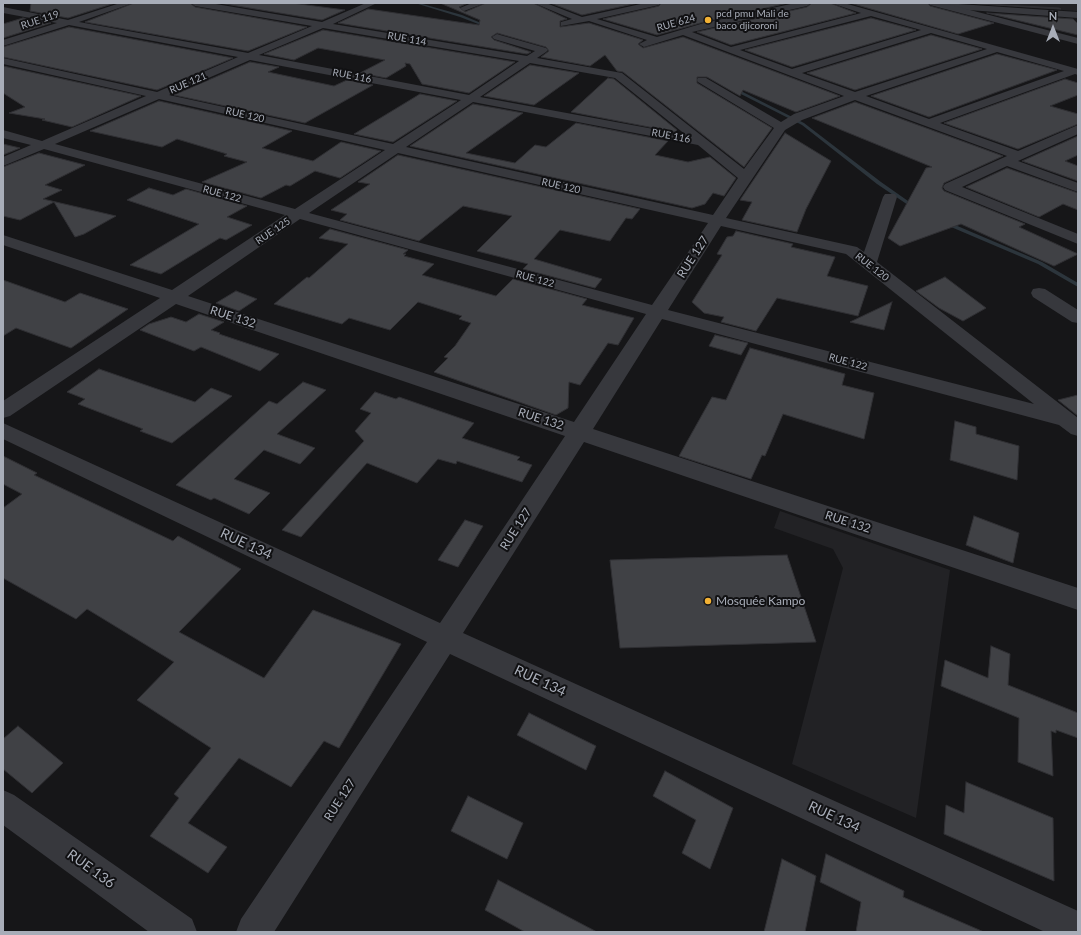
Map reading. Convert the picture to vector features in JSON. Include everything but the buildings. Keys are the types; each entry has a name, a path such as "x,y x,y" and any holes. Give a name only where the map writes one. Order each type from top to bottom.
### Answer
{"street":[{"name":"RUE 119","path":"3,43 129,3"},
{"name":"RUE 114","path":"195,3 618,75 701,142"},
{"name":"RUE 121","path":"3,162 373,3"},
{"path":"464,8 482,3"},
{"path":"541,3 579,19"},
{"path":"564,24 579,19 656,3"},
{"name":"RUE 624","path":"644,44 685,33 704,26 807,3"},
{"path":"835,3 1076,72"},
{"path":"933,3 1078,41"},
{"path":"6,11 30,5"},
{"path":"944,6 1078,16"},
{"name":"RUE 116","path":"6,11 701,142"},
{"path":"729,50 872,13"},
{"path":"593,21 657,40"},
{"path":"790,73 931,30"},
{"path":"685,33 929,123 1078,188"},
{"name":"RUE 125","path":"3,411 543,50 496,37"},
{"path":"702,80 788,122 854,96 997,49"},
{"name":"RUE 120","path":"3,61 851,250 1073,425"},
{"path":"929,123 1076,72"},
{"name":"RUE 127","path":"254,932 745,177 788,122"},
{"path":"1078,129 950,187 1078,239"},
{"name":"RUE 122","path":"3,134 1073,425"},
{"path":"1061,137 1078,143"},
{"path":"701,142 745,177"},
{"path":"868,264 890,197"},
{"name":"RUE 132","path":"3,240 1078,599"},
{"path":"1039,293 1078,318"},
{"name":"RUE 134","path":"3,430 445,638 1078,929"},
{"name":"RUE 136","path":"3,806 178,932"}],"shaded area":[{"path":"955,3 1078,3 1078,11"},
{"path":"780,511 950,570 916,818 792,764 843,568 833,549 774,528"}],"waterway":[{"path":"416,3 461,16 487,26"},
{"path":"734,89 803,124 879,183 916,208"},
{"path":"946,223 1040,263 1078,285"}],"place":[{"name":"pcd pmu Mali de baco djicoroni","path":"708,20"},
{"name":"Mosquée Kampo","path":"708,601"}]}
